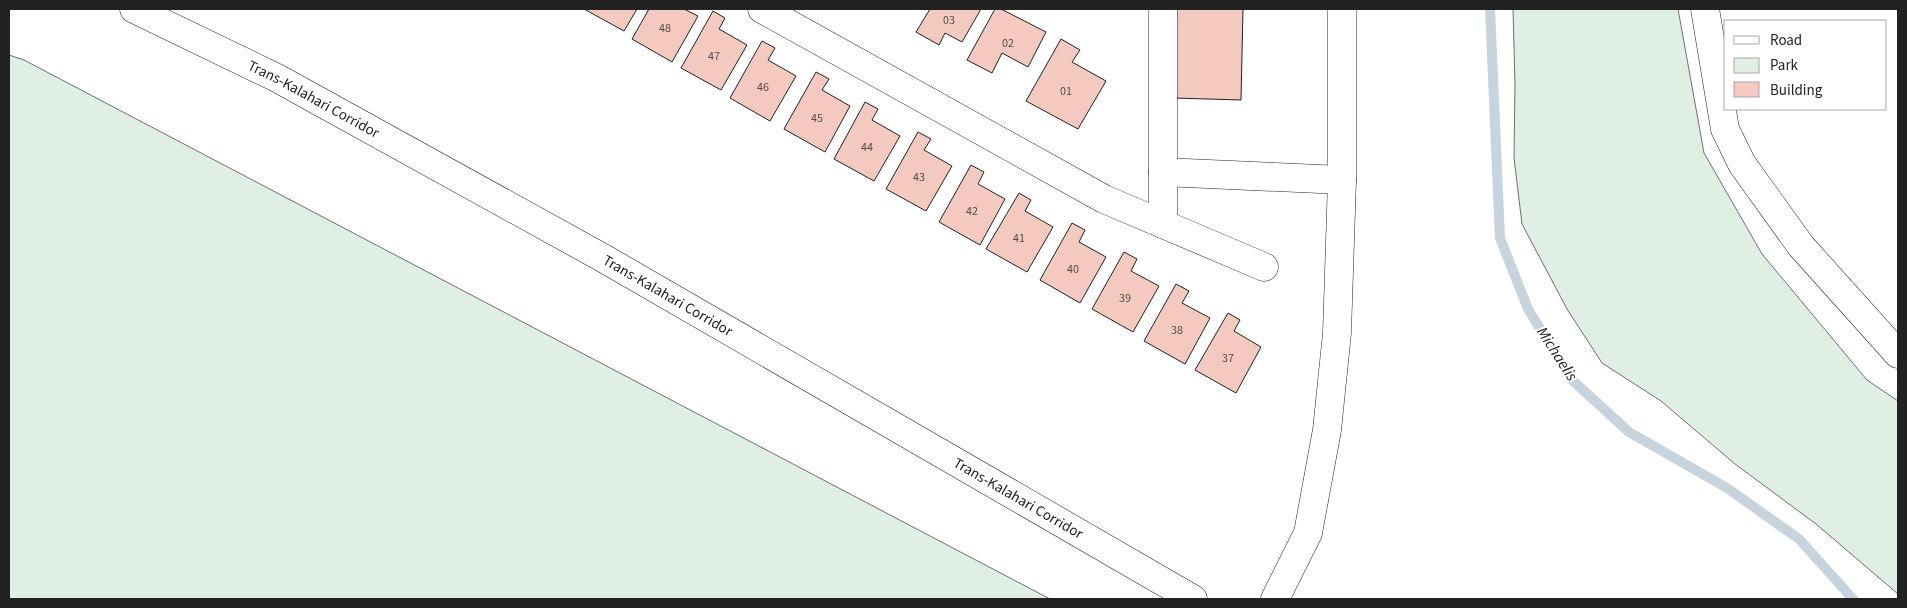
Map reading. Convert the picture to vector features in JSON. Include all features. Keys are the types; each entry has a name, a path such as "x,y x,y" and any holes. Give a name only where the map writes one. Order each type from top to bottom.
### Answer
{"main road":[{"name":"Trans-Kalahari Corridor","path":"134,9 277,78 603,258 1193,599"},
{"path":"762,9 1104,199 1264,267"},
{"path":"1163,9 1164,224"},
{"path":"1275,599 1308,533 1327,430 1337,333 1342,180 1342,9"},
{"path":"1705,9 1725,128 1742,164 1801,246 1898,354"},
{"path":"1163,172 1342,180"}],"green space":[{"path":"1513,9 1678,9 1704,153 1762,254 1867,380 1898,401 1898,594 1816,524 1735,464 1661,401 1602,363 1567,309 1522,224 1514,158"},
{"path":"9,55 24,60 1050,599 9,599"}],"building":[{"path":"584,9 637,9 624,31"},
{"path":"649,9 684,9 698,16 672,62 632,39"},
{"path":"930,9 981,9 962,42 945,33 939,45 916,32"},
{"path":"995,9 1001,9 1046,32 1028,67 1002,53 992,73 967,60"},
{"path":"1176,9 1243,9 1241,100 1174,98"},
{"path":"713,11 725,18 719,29 747,45 721,90 681,68"},
{"path":"1061,39 1080,50 1072,62 1106,81 1078,129 1026,101"},
{"path":"762,41 775,48 768,60 796,76 770,121 730,98"},
{"path":"816,72 829,79 822,90 850,106 825,152 784,129"},
{"path":"865,102 878,109 872,120 900,136 874,181 834,159"},
{"path":"918,132 931,139 924,150 952,166 926,211 886,189"},
{"path":"971,165 984,172 978,184 1005,199 980,245 939,222"},
{"path":"1019,193 1031,200 1025,211 1053,227 1027,272 986,249"},
{"path":"1072,223 1085,230 1079,242 1106,257 1080,303 1040,280"},
{"path":"1124,252 1137,259 1131,271 1159,286 1133,332 1092,309"},
{"path":"1176,284 1189,291 1182,303 1210,318 1185,364 1144,341"},
{"path":"1228,313 1240,320 1234,331 1261,347 1236,393 1195,370"}],"waterway":[{"name":"Michaelis","path":"1490,9 1500,238 1528,309 1571,379 1629,432 1727,488 1799,539 1853,599"}]}
